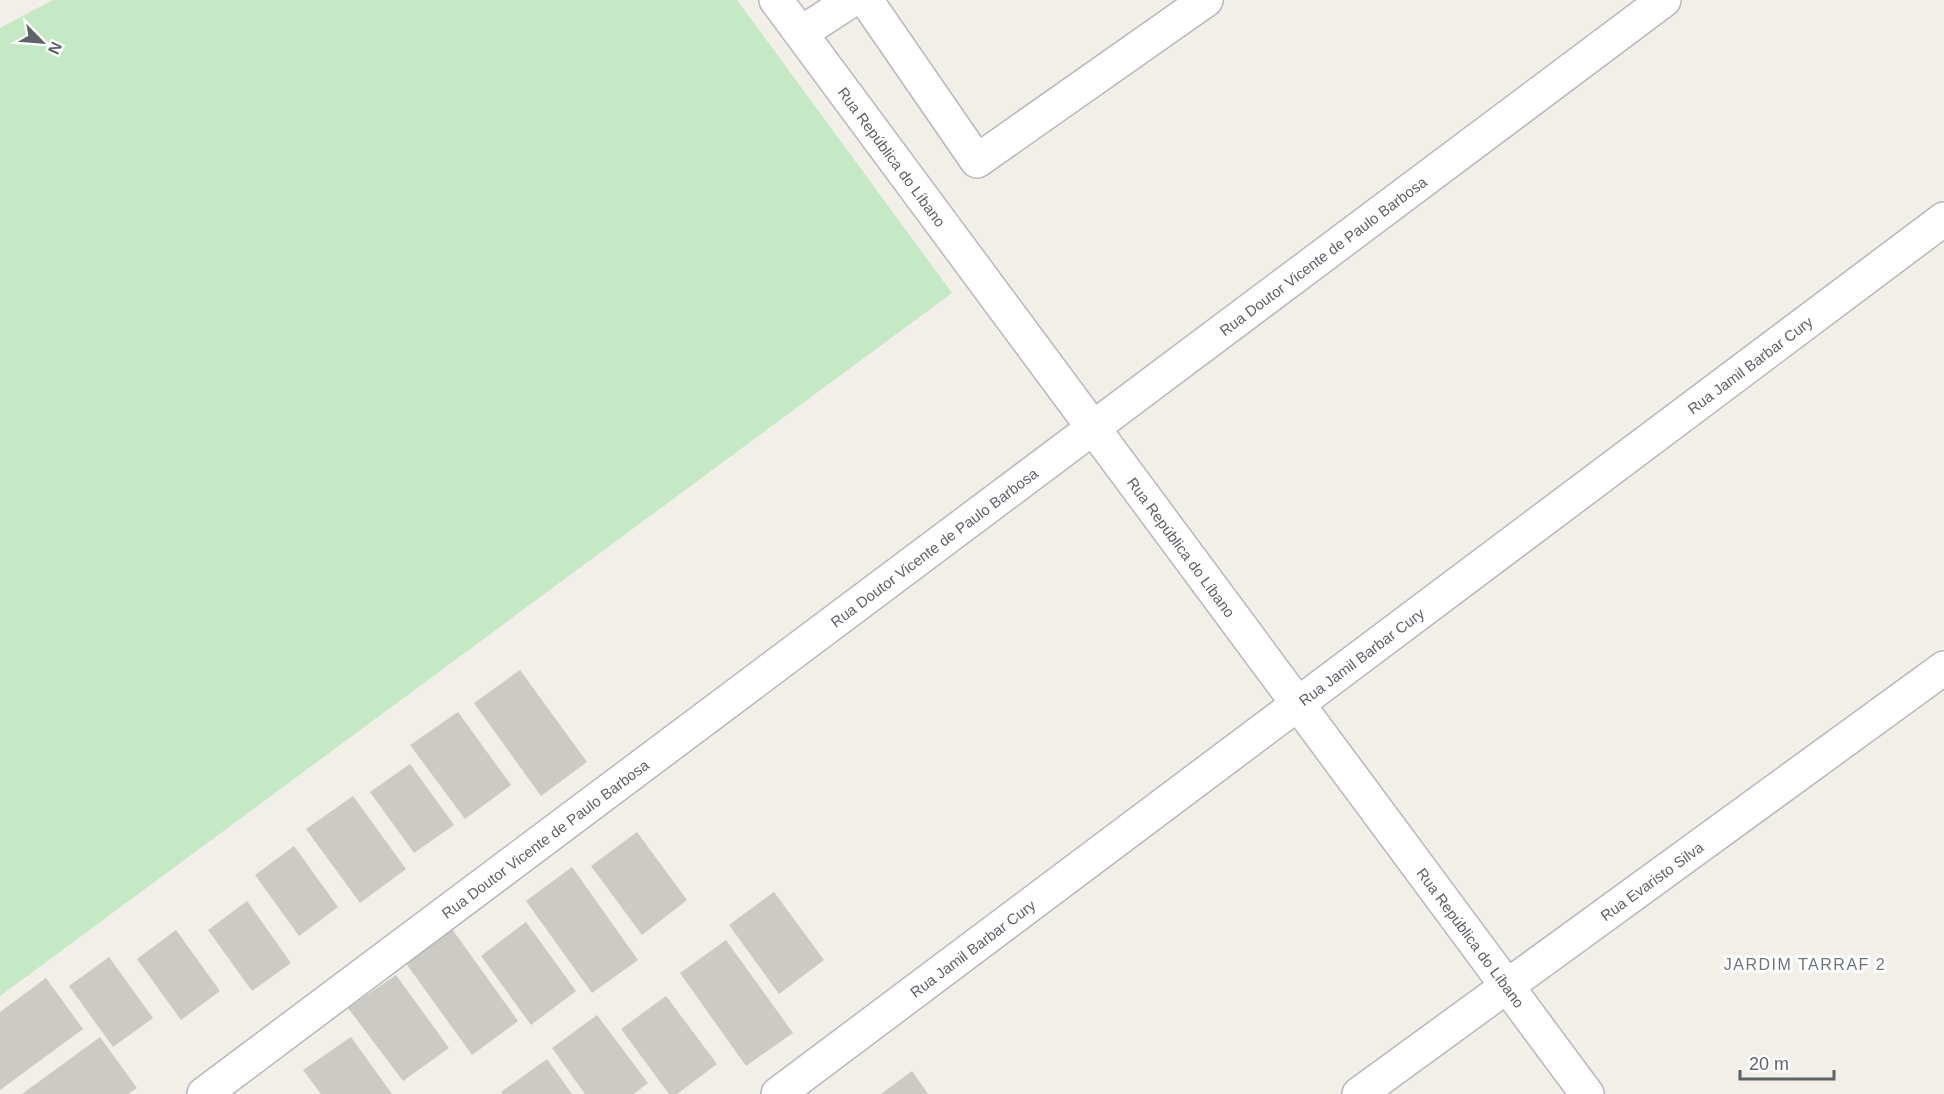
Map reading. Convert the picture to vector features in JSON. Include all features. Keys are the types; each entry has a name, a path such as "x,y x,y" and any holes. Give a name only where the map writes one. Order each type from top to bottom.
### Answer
{"street":[{"path":"801,33 856,1 977,161 1206,0"},
{"name":"Rua Doutor Vicente de Paulo Barbosa","path":"204,1094 1664,0"},
{"name":"Rua República do Líbano","path":"781,2 801,33 1587,1094"},
{"name":"Rua Jamil Barbar Cury","path":"778,1094 1944,219"},
{"name":"Rua Evaristo Silva","path":"1359,1094 1944,668"}],"green space":[{"path":"53,0 737,0 952,293 0,996 0,28"}],"building":[{"path":"520,670 587,762 541,796 474,703"},
{"path":"458,712 511,785 465,819 410,745"},
{"path":"410,764 454,825 414,853 370,792"},
{"path":"353,796 406,869 360,903 306,829"},
{"path":"637,832 687,900 642,935 591,866"},
{"path":"294,846 338,907 299,936 255,875"},
{"path":"572,867 638,960 592,993 526,901"},
{"path":"774,892 824,960 779,994 729,925"},
{"path":"247,901 291,963 252,991 208,930"},
{"path":"526,922 576,991 531,1025 481,956"},
{"path":"452,929 518,1021 472,1055 405,962"},
{"path":"176,930 220,991 181,1020 137,959"},
{"path":"726,940 793,1033 746,1066 680,973"},
{"path":"109,957 153,1018 113,1047 69,986"},
{"path":"396,975 449,1048 403,1081 348,1008"},
{"path":"46,978 83,1029 0,1090 0,1012"},
{"path":"666,996 717,1064 677,1094 669,1094 621,1029"},
{"path":"597,1015 648,1083 634,1094 585,1094 552,1048"},
{"path":"100,1037 137,1088 128,1094 22,1094"},
{"path":"351,1037 392,1094 321,1094 303,1070"},
{"path":"547,1059 572,1094 503,1094 501,1092"},
{"path":"912,1071 928,1094 881,1094"}],"district":[{"name":"JARDIM TARRAF 2","path":"1805,964"}]}
